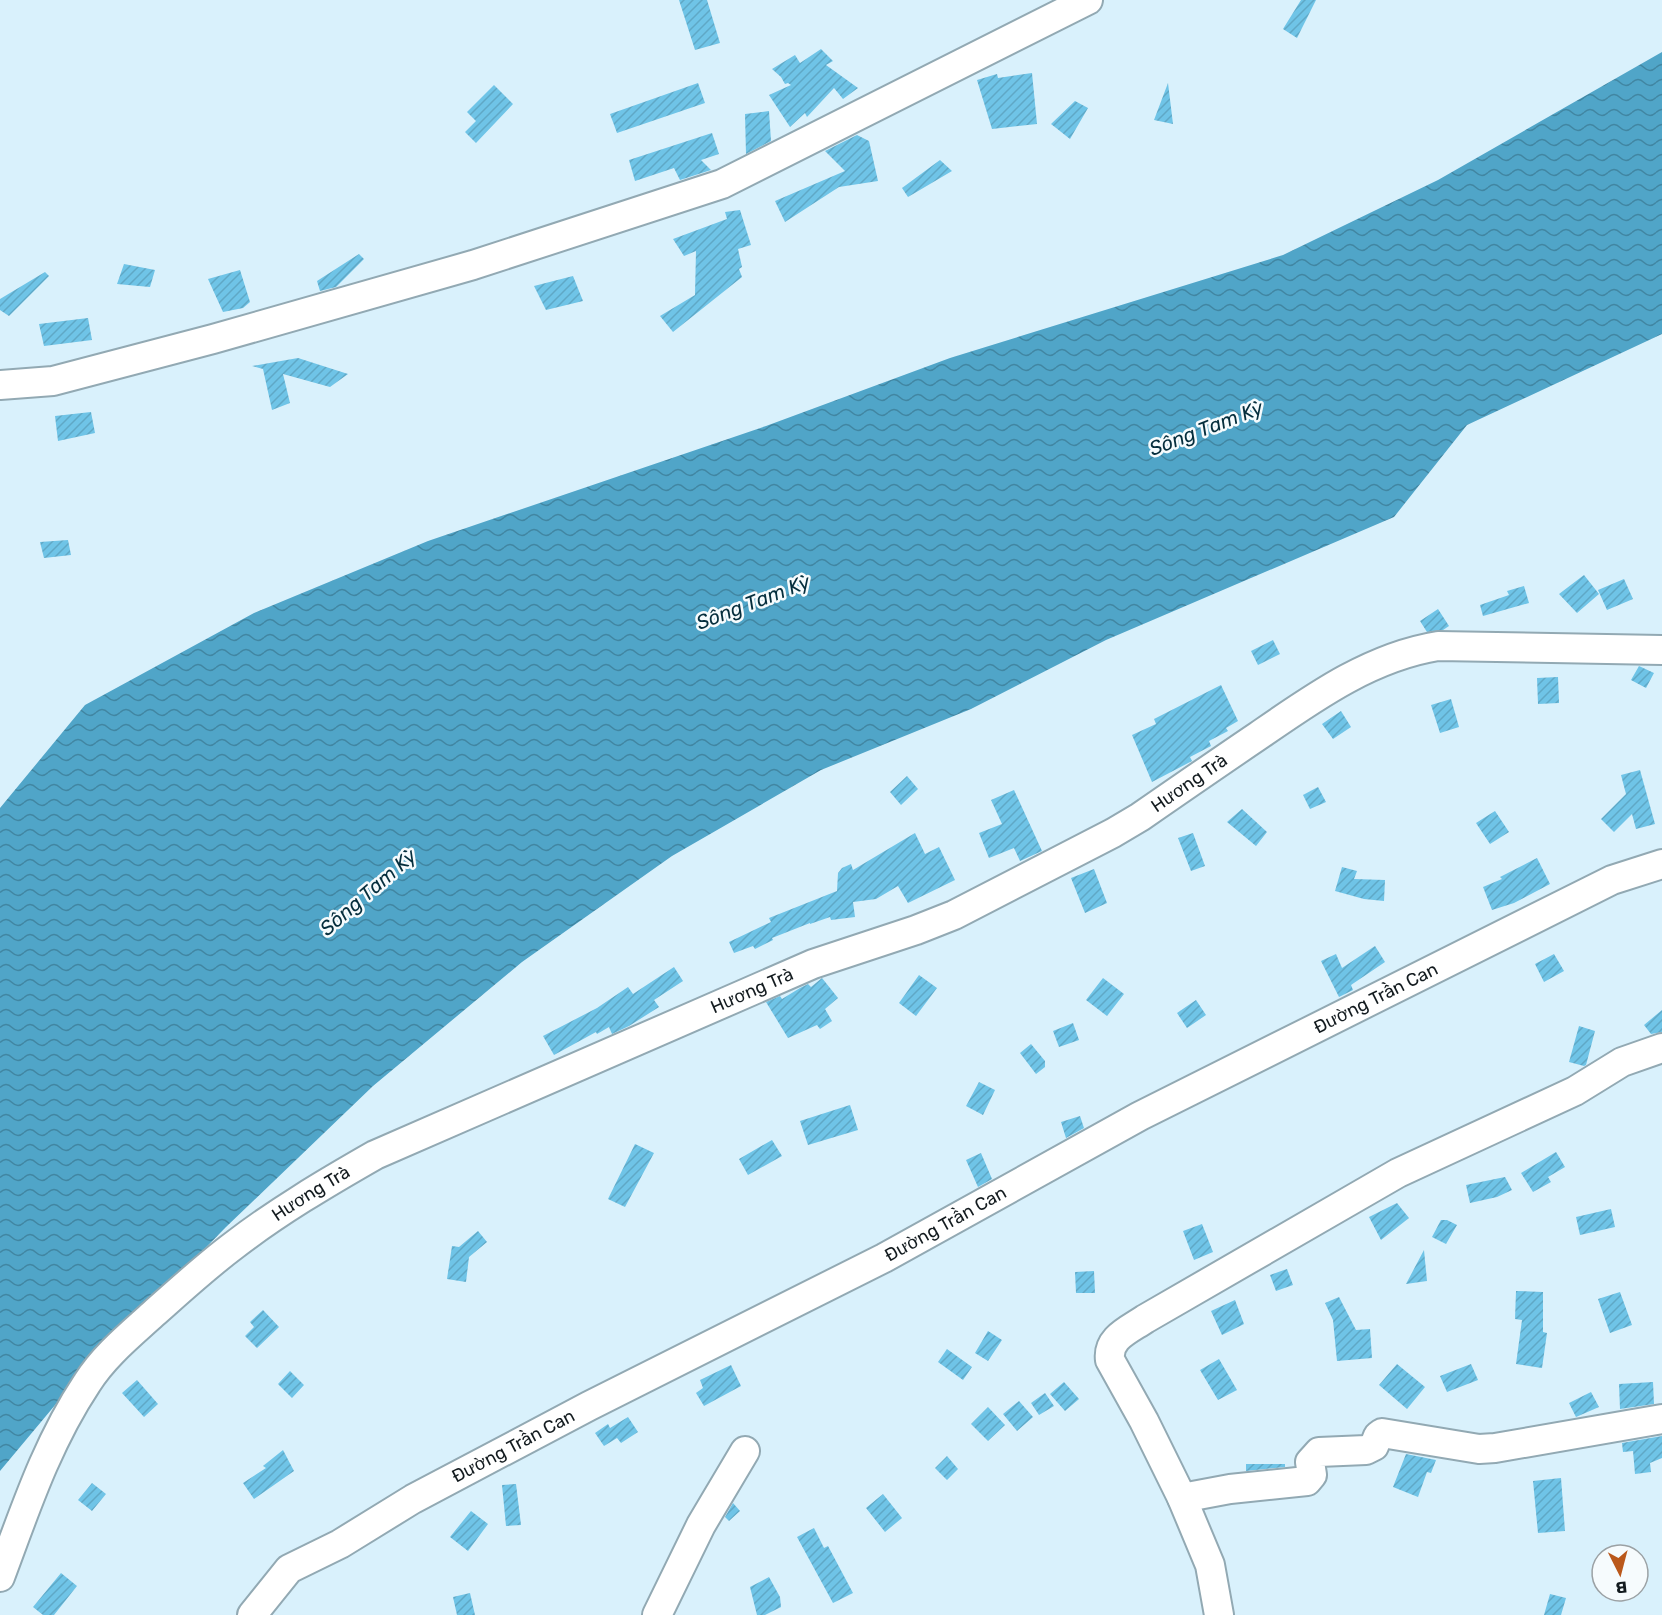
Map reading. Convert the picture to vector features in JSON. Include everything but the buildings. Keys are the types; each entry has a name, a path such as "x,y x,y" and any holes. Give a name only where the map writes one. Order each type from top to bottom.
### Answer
{"street":[{"path":"0,385 53,381 191,345 473,265 722,184 1088,0"},
{"name":"Hương Trà","path":"0,1577 52,1443 88,1381 116,1348 233,1245 339,1175 375,1155 813,964 954,915 1140,817 1323,691 1398,656 1438,646 1662,650"},
{"name":"Đường Trần Can","path":"252,1615 289,1569 340,1544 413,1498 589,1406 884,1258 1140,1116 1612,880 1662,864"},
{"path":"1219,1615 1210,1565 1182,1498 1144,1421 1110,1360 1108,1352 1110,1344 1116,1338 1251,1256 1398,1173 1575,1091 1622,1062 1662,1048"},
{"path":"1182,1498 1230,1489 1308,1481 1312,1475 1310,1462 1319,1452 1366,1450 1374,1446 1378,1436 1382,1433 1487,1448 1662,1419"},
{"path":"657,1615 701,1525 745,1451"}],"water":[{"name":"Sông Tam Kỳ","path":"1662,52 1662,334 1467,425 1394,517 1106,640 971,709 821,770 672,856 522,962 373,1086 226,1227 76,1380 0,1471 0,808 85,705 254,613 428,541 766,426 950,358 1283,255 1438,180"}]}
